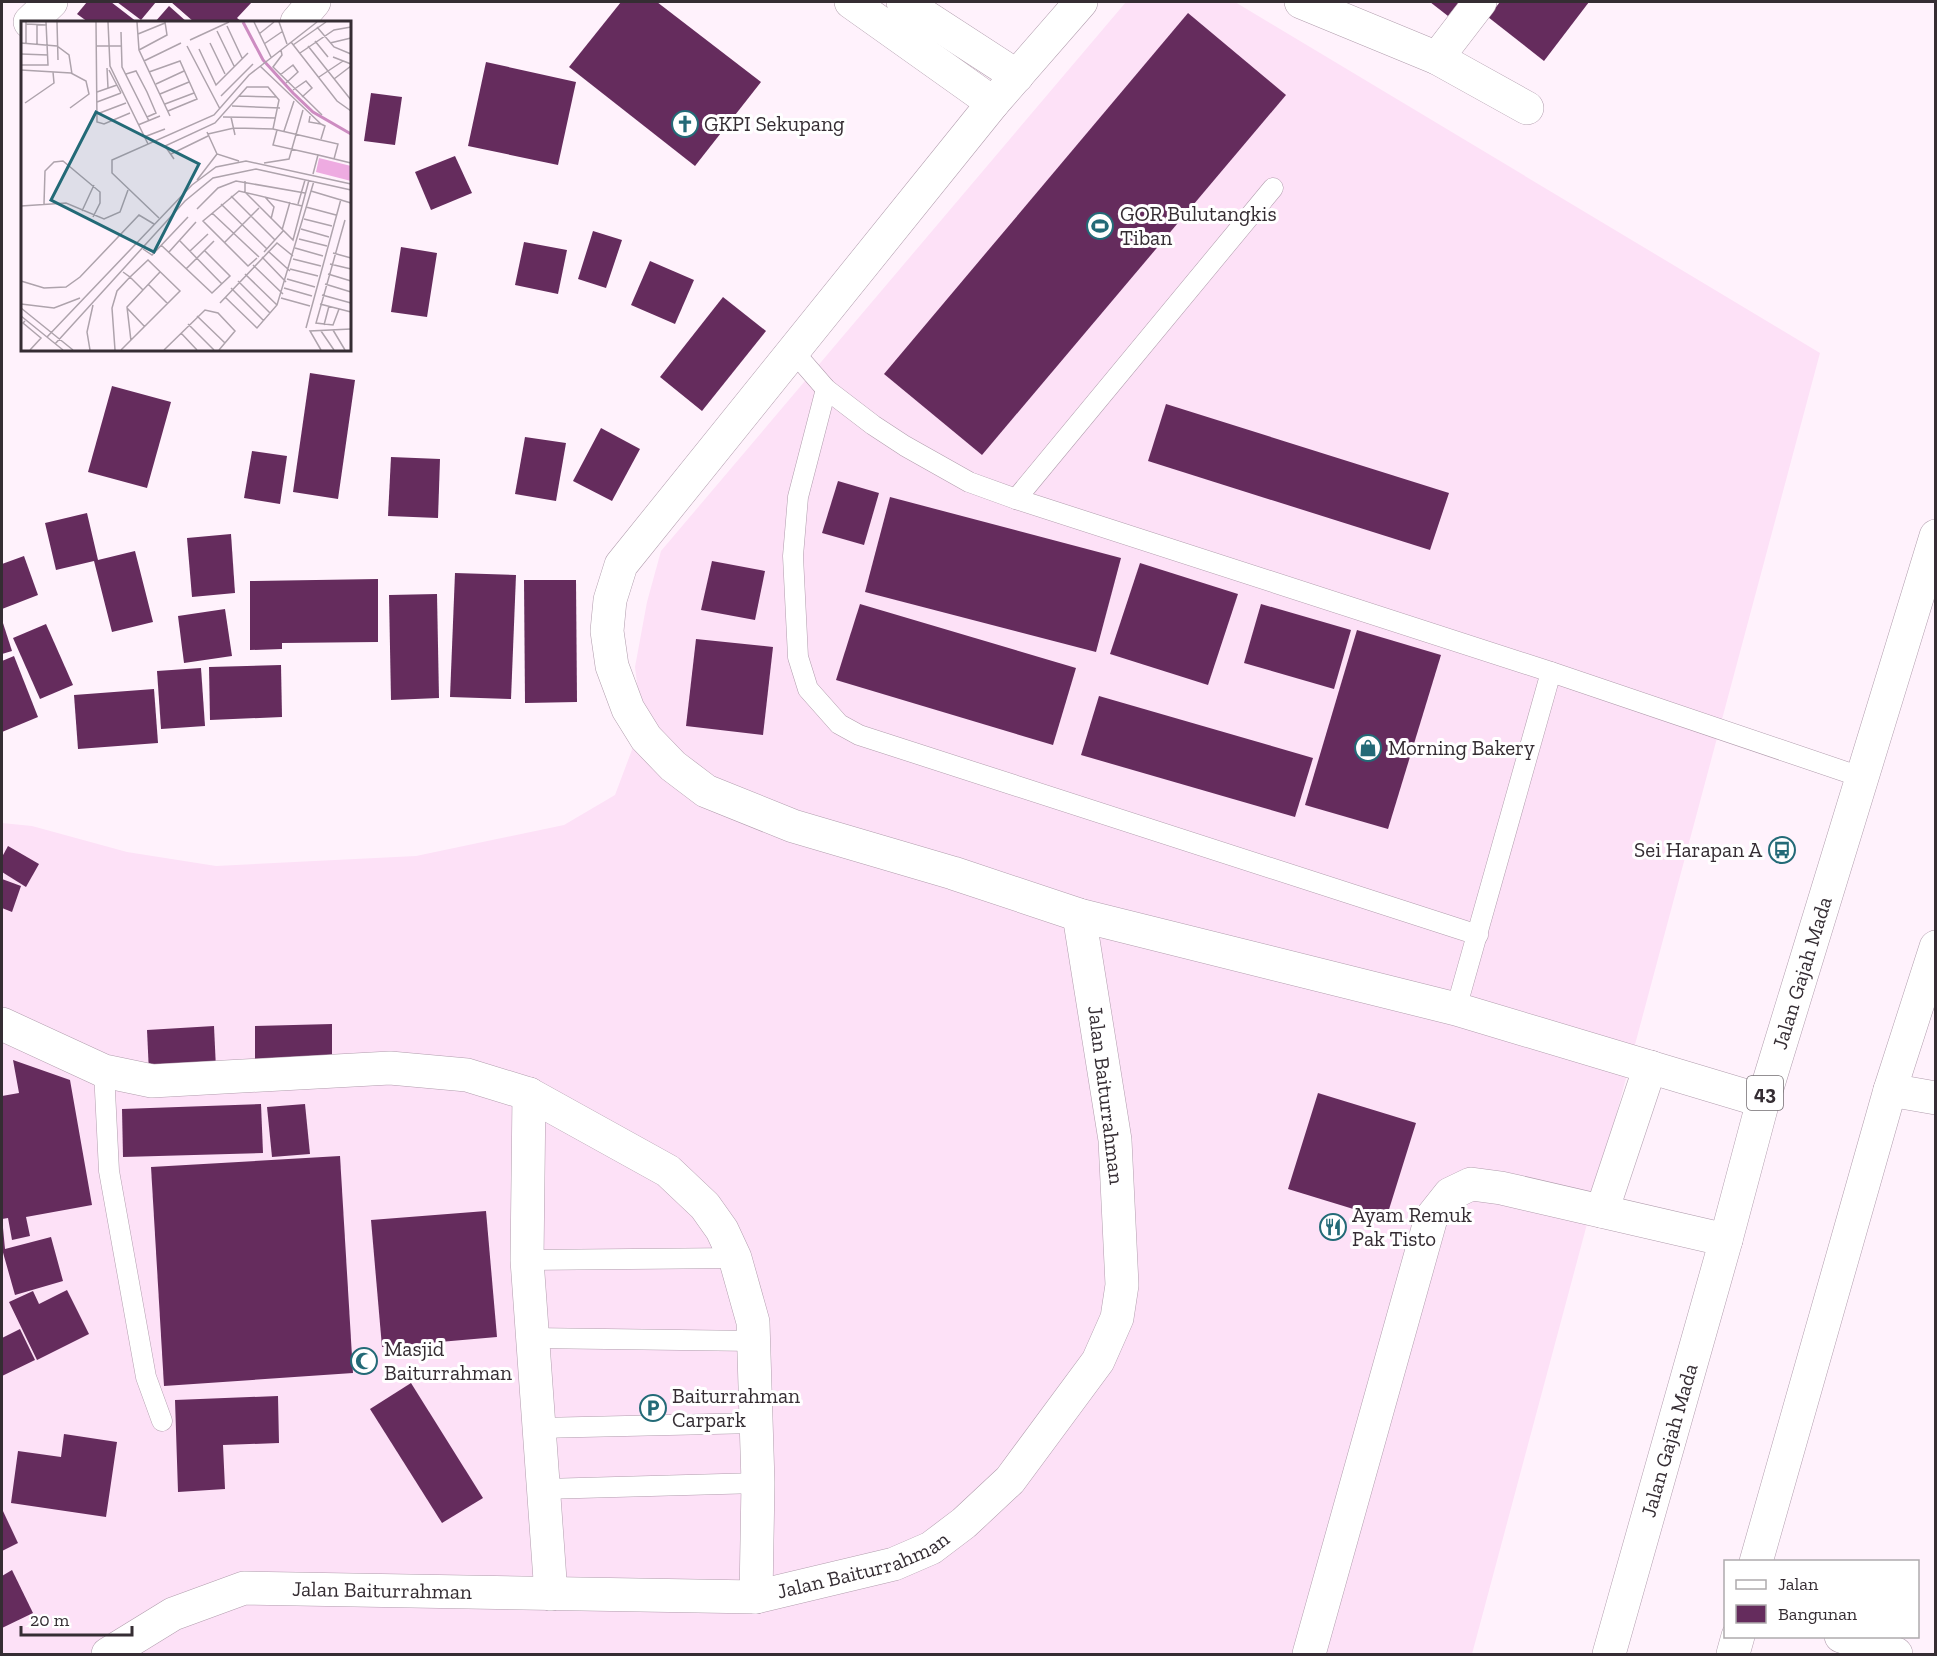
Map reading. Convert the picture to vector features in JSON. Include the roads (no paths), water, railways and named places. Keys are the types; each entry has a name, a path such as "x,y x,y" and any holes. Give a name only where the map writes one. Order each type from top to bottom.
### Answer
{"main road":[{"path":"18,2 28,21"},
{"path":"30,21 51,2"},
{"path":"298,21 314,2"},
{"path":"851,2 993,103"},
{"path":"1081,2 993,103 621,565 610,600 607,631 612,666 628,709 646,738 666,759 706,791 793,826 952,873 1079,915 1456,1009 1763,1101"},
{"path":"1301,2 1437,58 1527,108"},
{"path":"1437,58 1480,2"},
{"path":"912,4 1017,76"},
{"name":"Jalan Gajah Mada","path":"1609,1654 1763,1101 1935,536"},
{"name":"Jalan Baiturrahman","path":"108,1654 173,1614 244,1588 756,1597 894,1564 931,1548 964,1523 1010,1480 1098,1361 1118,1318 1122,1285 1116,1140 1079,915"},
{"path":"1757,1560 1890,1090 1935,947"},
{"path":"2,1024 104,1071 152,1081 390,1068 467,1075 529,1094 668,1171 705,1206 722,1230 735,1258 753,1322 758,1484 756,1597"},
{"path":"1602,1211 1650,1067"},
{"path":"1890,1090 1935,1098"},
{"path":"529,1094 527,1260 551,1594"},
{"path":"1309,1654 1431,1218 1449,1194 1471,1184 1501,1188 1726,1240"},
{"path":"1733,1654 1737,1638"},
{"path":"1847,1638 1896,1654"}],"lane":[{"path":"1016,499 1274,188"},
{"path":"793,351 826,389 873,425 969,482 1551,672 1861,777"},
{"path":"826,389 798,497 793,556 798,657 808,689 839,724 870,739 1478,935"},
{"path":"1456,1009 1551,672"},
{"path":"104,1071 109,1171 146,1377 162,1421"},
{"path":"527,1260 735,1258"},
{"path":"532,1338 754,1341"},
{"path":"539,1428 756,1423"},
{"path":"544,1490 758,1484"}],"place":[{"name":"GKPI Sekupang","path":"685,124"},
{"name":"GOR Bulutangkis Tiban","path":"1100,226"},
{"name":"Morning Bakery","path":"1368,748"},
{"name":"Sei Harapan A","path":"1782,850"},
{"name":"Ayam Remuk Pak Tisto","path":"1333,1227"},
{"name":"Masjid Baiturrahman","path":"364,1361"},
{"name":"Baiturrahman Carpark","path":"653,1408"}]}
